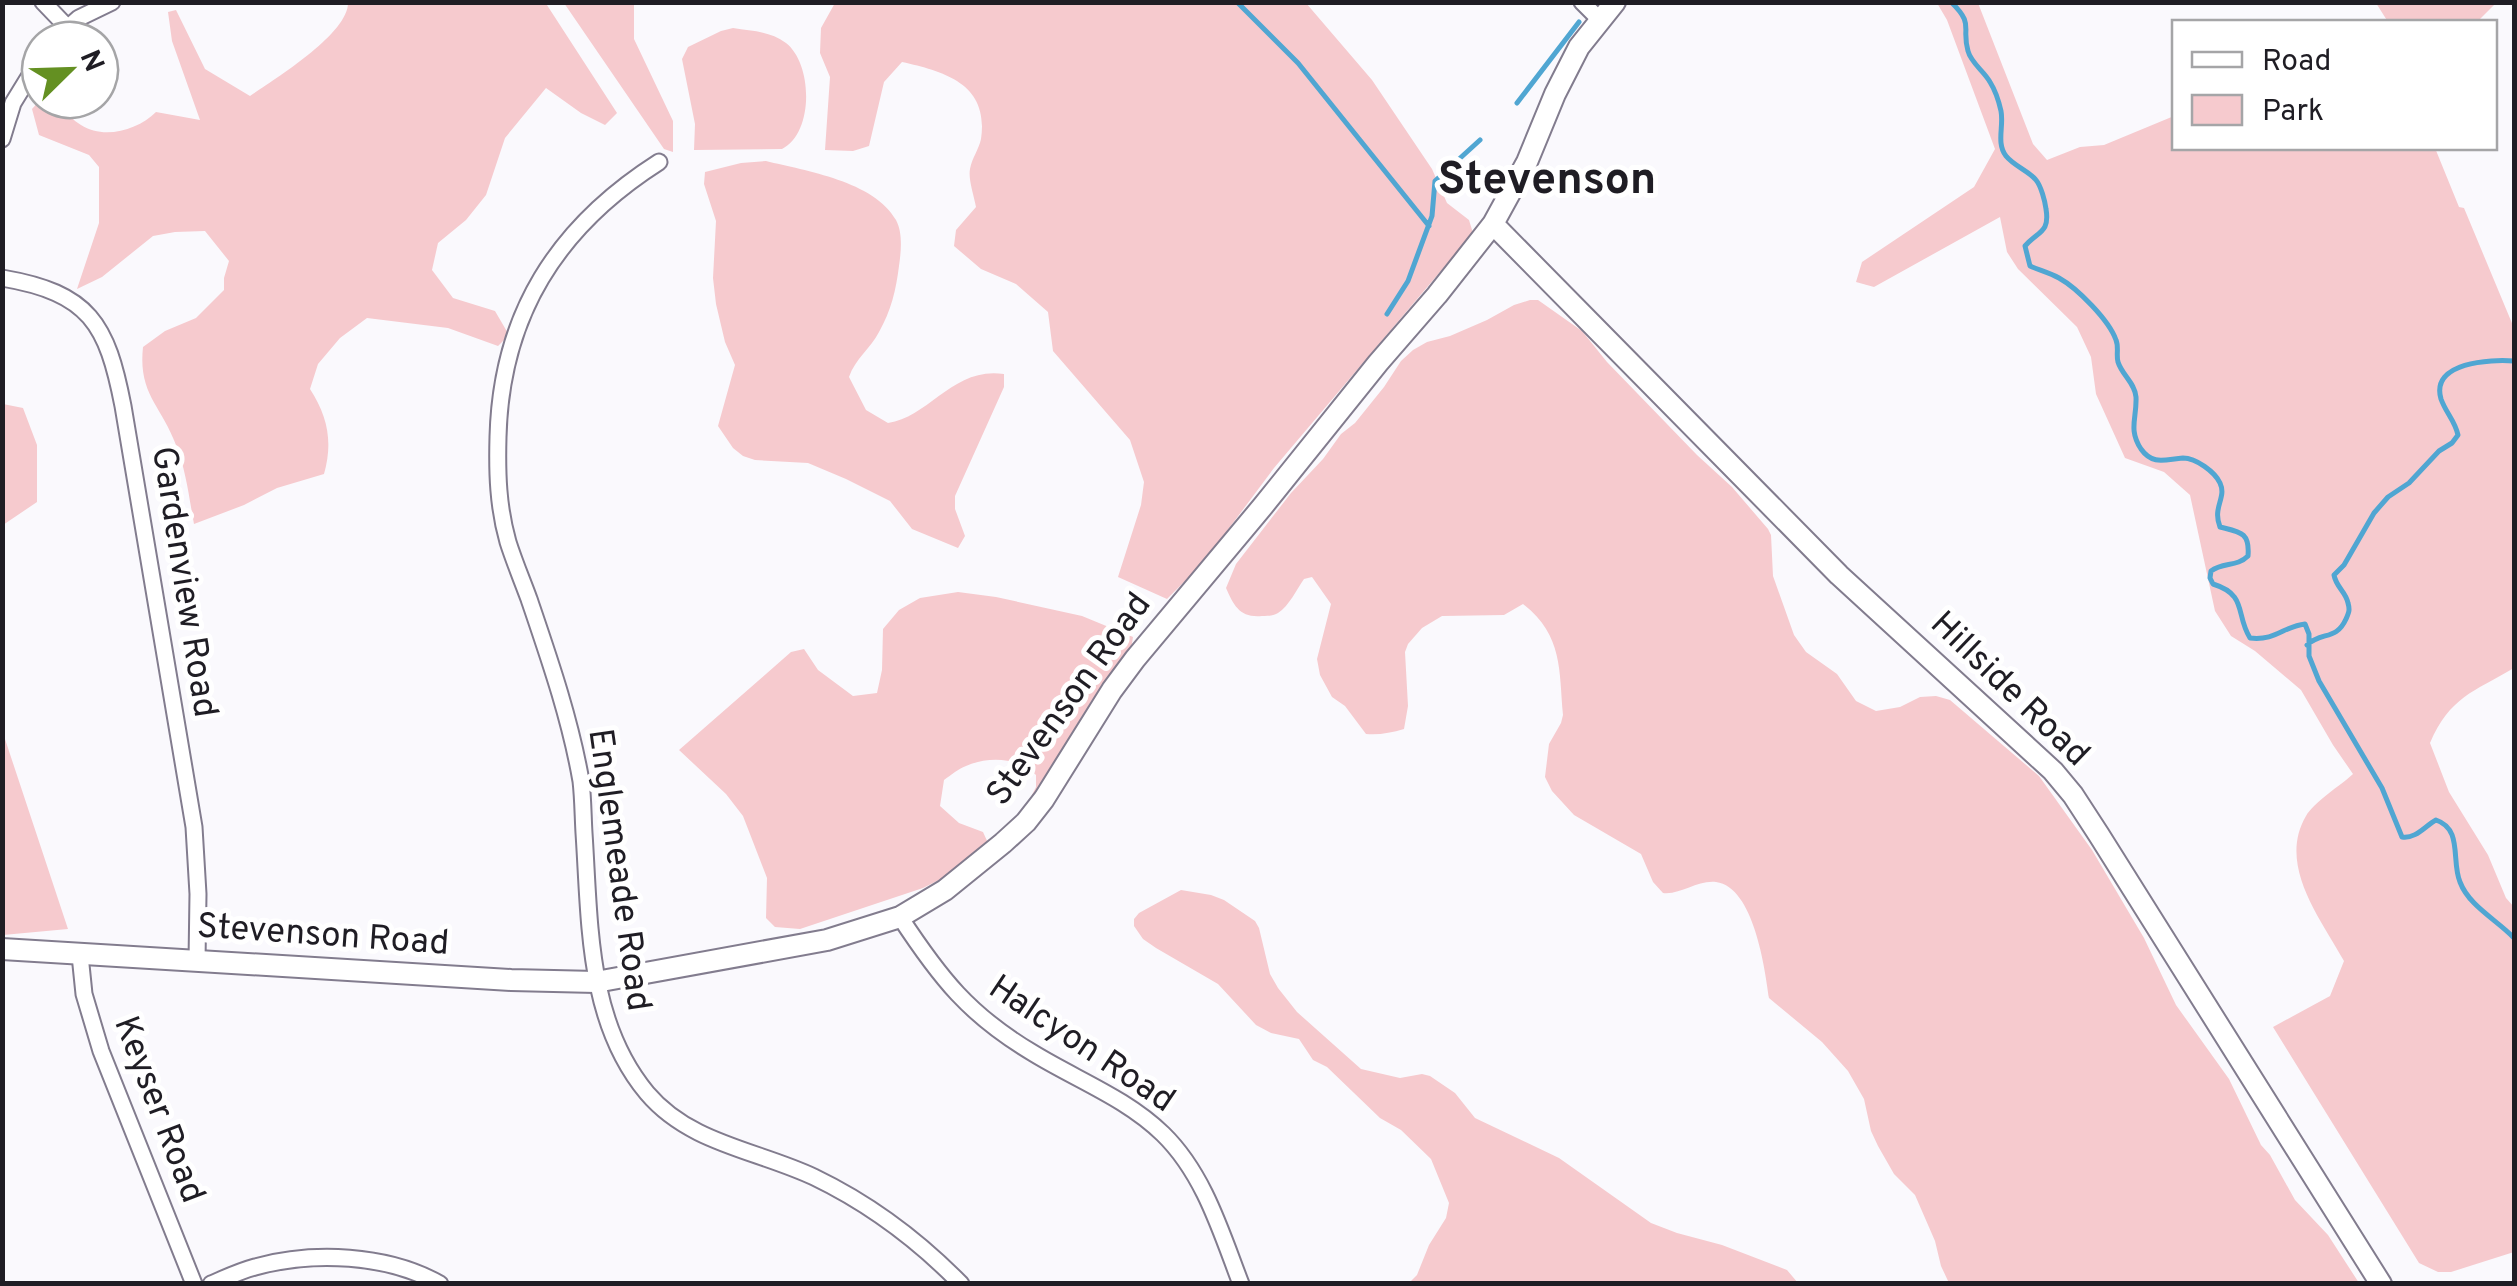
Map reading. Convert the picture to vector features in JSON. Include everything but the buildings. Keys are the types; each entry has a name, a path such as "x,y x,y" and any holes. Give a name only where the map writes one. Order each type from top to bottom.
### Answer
{"street":[{"path":"76,20 112,2"},
{"path":"1582,2 1600,20"},
{"name":"Stevenson Road","path":"2,949 596,982 827,940 900,917 975,867 1026,822 1044,799 1134,659 1493,224 1579,47 1615,2"},
{"path":"2,139 20,93"},
{"name":"Englemeade Road","path":"659,162 595,210 543,274 507,356 498,409 498,499 508,543 562,701 582,786 596,982 609,1029 626,1066 664,1111 700,1134 814,1178 877,1214 960,1284"},
{"name":"Hillside Road","path":"1493,224 1840,575 2054,771 2073,794 2381,1284"},
{"name":"Gardenview Road","path":"2,278 42,288 80,306 92,318 110,350 123,406 194,828 198,961"},
{"name":"Halcyon Road","path":"900,917 958,997 996,1029 1106,1092 1164,1134 1186,1160 1204,1192 1241,1284"},
{"name":"Keyser Road","path":"80,955 84,994 101,1051 194,1284"},
{"path":"211,1284 254,1267 322,1258 385,1264 440,1284"}],"green space":[{"path":"545,2 617,113 605,125 546,88 505,138 486,195 466,220 438,243 432,270 453,298 495,311 509,335 498,346 448,328 367,318 340,338 318,364 310,389 327,430 324,474 277,488 194,524 179,454 147,388 143,347 165,331 196,318 224,290 229,261 205,231 153,236 102,277 77,289 99,223 99,167 89,155 39,135 35,120 75,120 90,129 110,132 140,124 156,112 200,120 172,41 168,12 176,10 205,69 250,96 324,42 345,15 348,3"},
{"path":"564,3 634,3 634,39 673,121 673,152 664,149"},
{"path":"835,3 1306,3 1372,80 1432,169 1447,203 1469,220 1473,233 1274,468 1203,563 1167,599 1118,577 1141,505 1144,482 1130,440 1053,351 1048,312 1016,284 981,269 954,246 956,230 976,207 970,173 981,139 982,121 971,94 949,77 902,62 884,82 869,146 853,151 825,150 830,77 820,53 821,28"},
{"path":"1937,3 1978,3 2033,144 2047,160 2080,147 2104,145 2172,117 2172,150 2436,150 2459,207 2464,208 2514,328 2514,668 2455,705 2430,743 2449,792 2514,907 2514,1252 2451,1272 2438,1272 2419,1263 2273,1027 2330,996 2344,961 2305,891 2296,853 2306,816 2353,774 2301,690 2231,636 2215,611 2190,495 2164,472 2125,458 2096,394 2091,357 2077,327 2018,269 2007,252 2000,217 1874,287 1856,282 1862,262 1974,187 1995,149 1947,20"},
{"path":"2376,3 2496,3 2479,20 2387,20"},
{"path":"733,28 780,39 795,53 801,66 804,114 800,129 782,149 694,150 695,124 682,59 688,47"},
{"path":"766,161 856,187 886,207 896,220 901,237 900,255 890,308 876,338 849,377 866,410 888,423 916,412 971,377 1004,374 1004,387 955,496 955,509 965,536 958,548 912,529 890,501 846,479 808,463 743,456 718,426 735,365 716,304 716,221 704,184 705,172"},
{"path":"1530,300 1538,300 1582,331 1607,362 1732,487 1768,529 1773,576 1794,635 1806,652 1837,674 1856,701 1876,711 1900,707 1920,697 1950,700 2039,776 2092,850 2144,938 2176,1005 2229,1079 2261,1145 2295,1200 2328,1235 2359,1283 1949,1283 1915,1195 1894,1174 1878,1146 1864,1099 1848,1071 1822,1042 1769,998 1755,931 1740,898 1729,887 1716,882 1663,893 1653,882 1641,854 1574,815 1552,791 1545,777 1549,744 1563,715 1561,683 1552,641 1536,616 1523,604 1504,615 1442,616 1422,628 1405,652 1408,706 1404,729 1366,734 1345,706 1332,697 1320,675 1317,659 1331,604 1312,577 1304,579 1286,606 1274,615 1248,615 1235,605 1226,588 1236,564 1291,493 1355,423 1401,361 1427,342 1450,336"},
{"path":"3,404 23,408 37,445 37,502 3,525"},
{"path":"958,592 1082,616 1133,637 1131,650 1092,700 1027,805 1036,787 1036,775 1012,762 975,763 944,780 940,806 959,823 983,832 988,843 945,877 800,929 775,927 766,918 767,878 743,816 726,794 679,750 791,652 804,649 818,670 853,696 877,693 883,629 899,610 920,598"},
{"path":"3,733 68,929 3,935"},
{"path":"1181,890 1224,900 1255,921 1270,974 1278,988 1297,1012 1361,1069 1400,1078 1430,1076 1455,1093 1475,1118 1559,1158 1651,1223 1787,1270 1798,1283 1409,1283 1446,1218 1449,1203 1431,1159 1401,1130 1380,1118 1327,1067 1313,1060 1299,1039 1256,1025 1218,984 1143,939 1134,919"}],"waterway":[{"path":"1237,2 1298,63 1429,226"},
{"path":"1951,2 1965,21 1970,55 1997,96 2003,151 2036,180 2042,194 2046,223 2025,246 2030,266 2075,289 2112,332 2118,362 2135,392 2134,429 2141,449 2155,460 2183,458 2210,470 2222,488 2220,527 2245,538 2248,556 2211,571 2213,584 2236,600 2250,638 2267,637 2305,624 2309,656 2319,681 2382,788 2402,837 2416,834 2436,820 2444,824 2453,838 2457,874 2464,891 2514,938"},
{"path":"1517,103 1579,22"},
{"path":"1387,314 1408,281 1432,216 1435,181 1480,140"},
{"path":"2307,645 2338,630 2346,619 2348,603 2334,575 2374,513 2458,435 2441,399 2440,387 2445,377 2465,365 2514,361"}],"district":[{"name":"Stevenson","path":"1547,181"}]}
